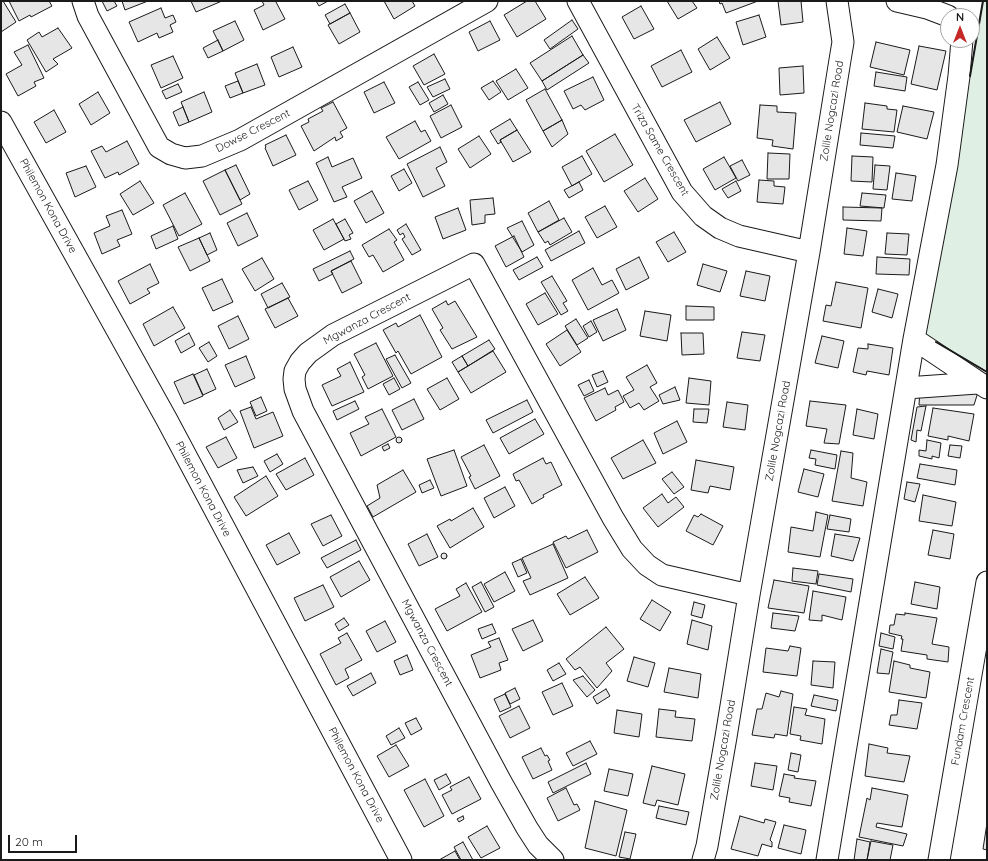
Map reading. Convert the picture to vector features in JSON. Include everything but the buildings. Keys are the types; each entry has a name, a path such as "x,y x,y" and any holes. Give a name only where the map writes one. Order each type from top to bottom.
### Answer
{"street":[{"name":"Dowse Crescent","path":"83,1 96,29 159,147 171,154 185,158 202,156 240,140 487,1"},
{"name":"Triza Same Crescent","path":"578,1 682,192 703,216 720,228 739,236 810,252"},
{"name":"Zolile Nogcazi Road","path":"703,860 707,846 724,753 749,596 810,252 843,42 837,1"},
{"path":"897,1 928,8 940,13"},
{"path":"827,860 914,339 947,165 962,48"},
{"name":"Philemon Kona Drive","path":"1,122 167,420 401,860"},
{"name":"Mgwanza Crescent","path":"553,860 538,845 505,789 303,411 295,389 294,379 295,371 300,362 308,353 333,335 474,264 610,511 632,548 647,565 662,575 749,596"},
{"path":"914,339 982,385"},
{"path":"906,388 982,385"},
{"name":"Fundam Crescent","path":"939,860 987,582"}],"green space":[{"path":"983,1 987,1 987,372 925,335 975,48 980,48 980,18"}],"wall":[{"path":"970,76 983,1"},
{"path":"936,342 987,372"}]}
